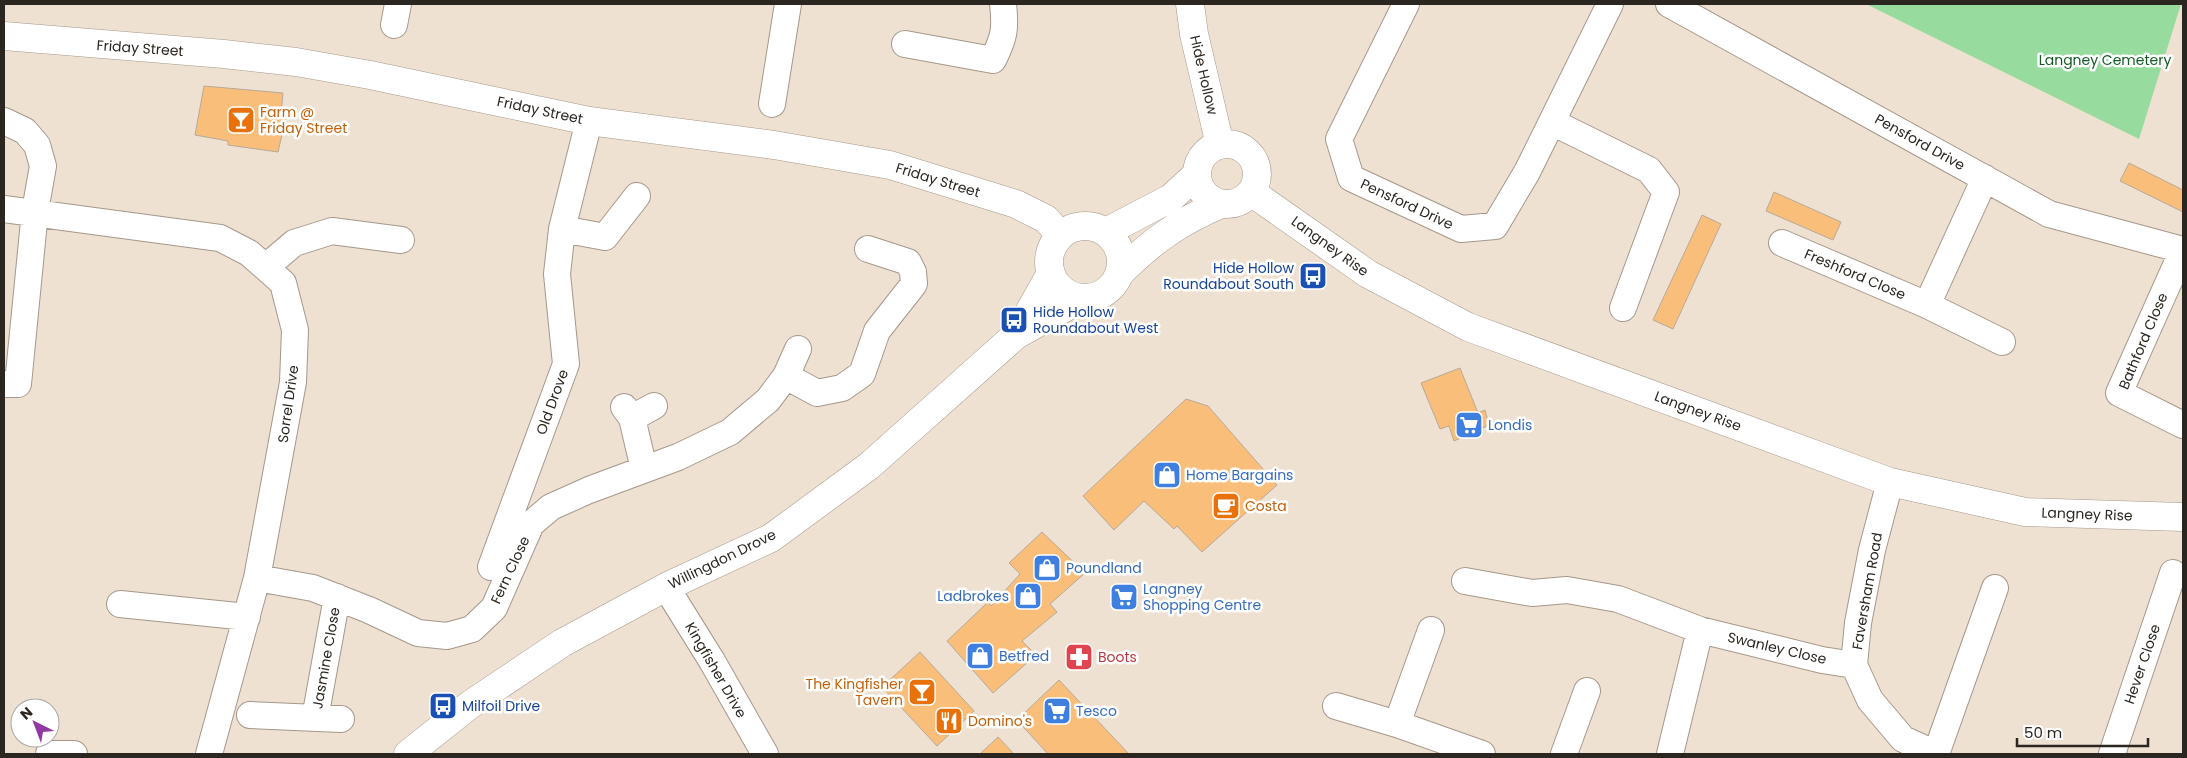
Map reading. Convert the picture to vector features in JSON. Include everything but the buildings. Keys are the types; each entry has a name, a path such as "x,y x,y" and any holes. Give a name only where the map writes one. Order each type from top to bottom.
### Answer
{"main road":[{"name":"Hide Hollow","path":"1190,4 1194,34 1220,145"},
{"name":"Friday Street","path":"4,36 224,54 296,62 370,75 589,121 774,145 890,165 1016,204 1046,219 1060,235"},
{"path":"1106,232 1170,198 1196,175 1203,155 1220,145 1230,144 1240,147 1251,158 1257,172 1256,182 1251,192 1238,202 1222,204 1174,226 1145,248 1120,272"},
{"path":"1196,175 1198,185 1204,194 1222,204"},
{"name":"Langney Rise","path":"1251,192 1368,274 1468,327 1890,482 2025,512 2183,517"},
{"path":"1078,226 1097,227 1106,232 1120,250 1122,261 1120,272 1114,284 1105,292 1094,297 1082,298 1062,290 1051,274 1050,253 1060,235 1078,226"},
{"name":"Willingdon Drove","path":"1016,336 1051,274"},
{"name":"Willingdon Drove","path":"408,754 471,704 562,642 666,587 770,538 869,466 1016,336 1082,298"}],"street":[{"path":"772,104 788,4"},
{"path":"905,44 993,60 1003,41 1005,27 1003,4"},
{"name":"Pensford Drive","path":"1404,4 1339,139 1351,178 1461,229 1494,226 1527,172 1610,4"},
{"name":"Pensford Drive","path":"1669,4 2049,214 2183,250"},
{"name":"Old Drove","path":"491,566 566,364 557,274 562,229 589,121"},
{"path":"4,122 25,131 37,145 43,166 35,211 18,384 4,384"},
{"path":"1552,122 1649,170 1666,192 1623,308"},
{"path":"1927,305 1985,178"},
{"path":"562,229 606,237 637,196"},
{"name":"Sorrel Drive","path":"4,209 35,211 220,238 249,252 283,284 295,330 293,382 257,578 210,754"},
{"path":"266,267 294,244 332,231 401,240"},
{"name":"Freshford Close","path":"1782,243 1927,305 2002,342"},
{"path":"786,376 817,393 842,388 862,374 877,331 914,284 908,262 868,249"},
{"name":"Bathford Close","path":"2183,250 2119,393 2183,425"},
{"name":"Fern Close","path":"257,578 313,588 418,633 448,636 472,629 494,608 531,524 551,507 678,457 730,432 768,400 786,376 798,349"},
{"path":"644,469 628,413 654,406"},
{"name":"Faversham Road","path":"1890,482 1870,560 1858,623 1854,664 1870,700 1900,746 1936,754"},
{"name":"Hever Close","path":"2112,754 2173,573"},
{"name":"Swanley Close","path":"1465,581 1532,593 1568,590 1618,600 1700,630 1822,660 1854,664"},
{"name":"Kingfisher Drive","path":"666,587 712,660 765,754"},
{"path":"1936,754 1995,588"},
{"name":"Jasmine Close","path":"316,718 337,597"},
{"path":"120,604 247,617"},
{"path":"1397,724 1431,630"},
{"path":"1670,754 1700,630"},
{"path":"1564,754 1587,690"},
{"path":"1336,706 1397,724 1482,754"},
{"name":"Jasmine Close","path":"250,716 341,719"},
{"path":"49,754 74,754"}],"green space":[{"name":"Langney Cemetery","path":"1866,4 2181,4 2139,139"}],"place":[{"name":"Farm @ Friday Street","path":"241,120"},
{"name":"Hide Hollow Roundabout South","path":"1313,276"},
{"name":"Hide Hollow Roundabout West","path":"1014,320"},
{"name":"Londis","path":"1469,425"},
{"name":"Home Bargains","path":"1167,475"},
{"name":"Costa","path":"1226,506"},
{"name":"Poundland","path":"1047,568"},
{"name":"Ladbrokes","path":"1028,596"},
{"name":"Langney Shopping Centre","path":"1124,597"},
{"name":"Betfred","path":"980,656"},
{"name":"Boots","path":"1079,657"},
{"name":"The Kingfisher Tavern","path":"922,692"},
{"name":"Milfoil Drive","path":"443,706"},
{"name":"Tesco","path":"1057,711"},
{"name":"Domino's","path":"949,721"}]}
